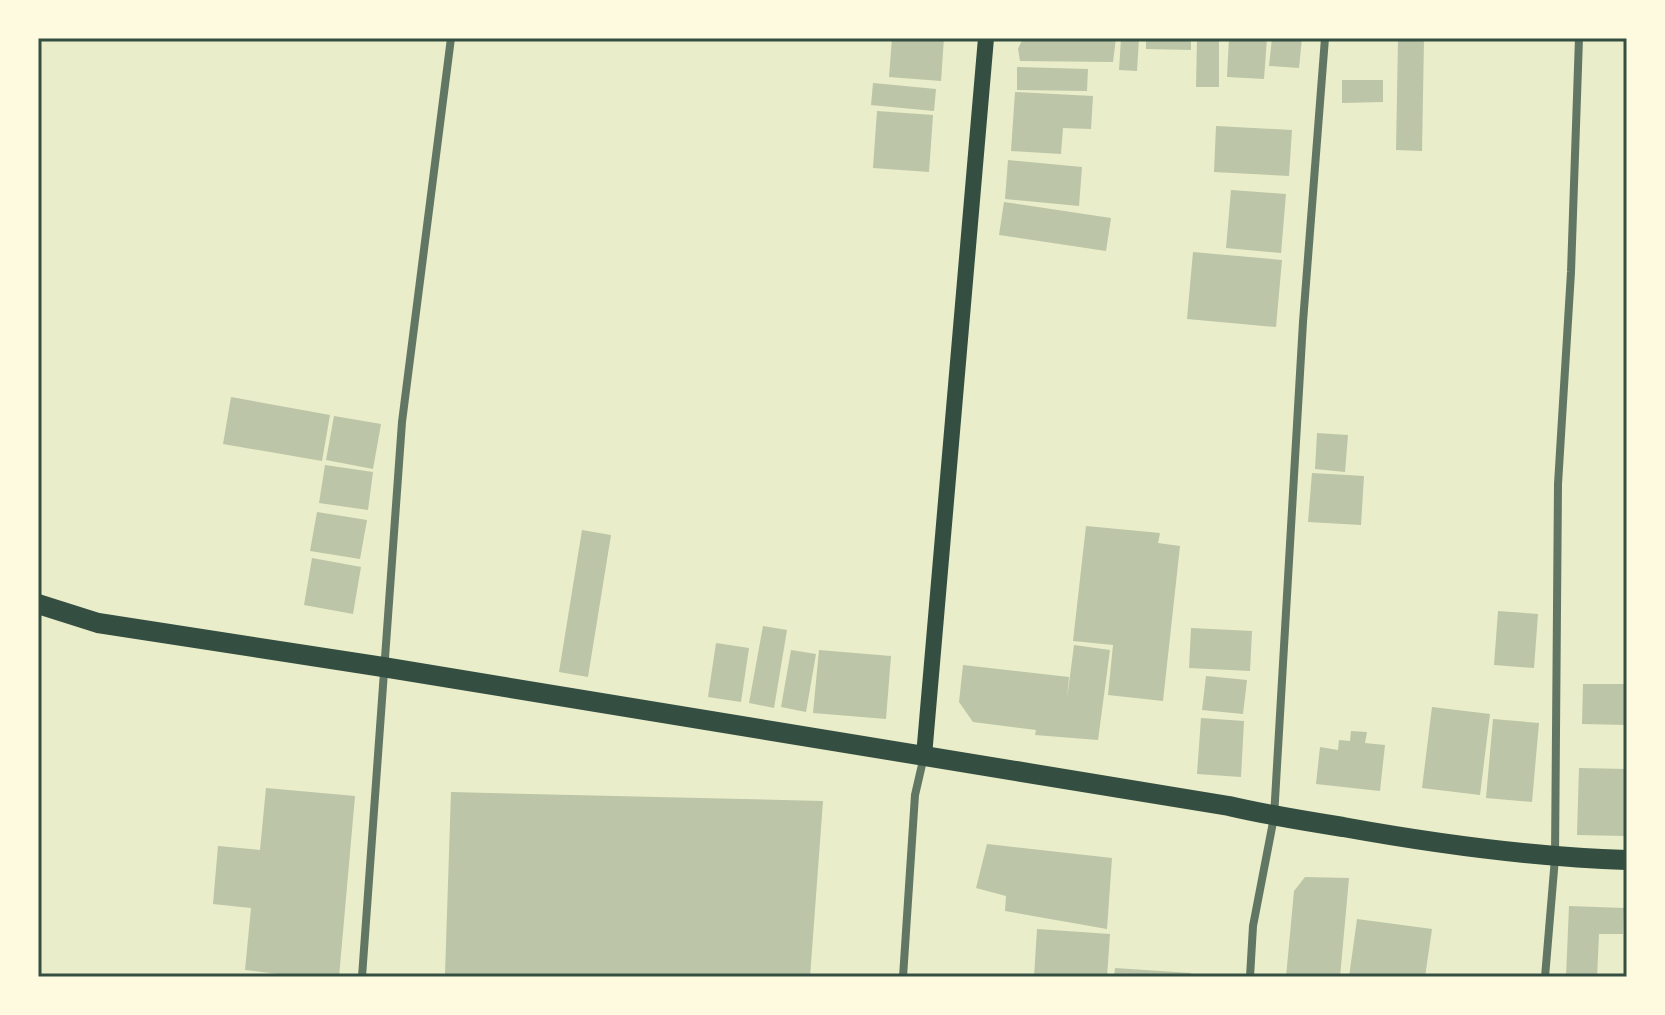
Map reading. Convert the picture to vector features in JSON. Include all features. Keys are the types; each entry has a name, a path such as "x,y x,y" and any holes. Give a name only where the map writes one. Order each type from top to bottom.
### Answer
{"main road":[{"path":"924,756 986,38"},
{"path":"38,604 98,623 1229,806 1417,842 1555,858 1627,860"}],"street":[{"path":"362,977 402,422 451,38"},
{"path":"1250,977 1253,926 1274,817 1303,322 1325,38"},
{"path":"1545,977 1555,858 1558,484 1571,272 1579,38"},
{"path":"903,977 915,795 924,756"}],"building":[{"path":"892,38 944,38 941,81 889,77"},
{"path":"1023,38 1116,38 1113,62 1020,61 1018,49"},
{"path":"1121,38 1139,38 1137,71 1119,70"},
{"path":"1146,38 1191,38 1191,50 1146,49"},
{"path":"1197,38 1219,38 1219,87 1196,87"},
{"path":"1229,38 1267,38 1264,79 1227,77"},
{"path":"1272,38 1302,38 1299,68 1269,66"},
{"path":"1398,40 1424,40 1422,151 1396,150"},
{"path":"1017,67 1088,69 1087,91 1017,90"},
{"path":"1342,80 1383,80 1383,102 1342,103"},
{"path":"873,83 936,89 934,111 871,105"},
{"path":"1015,92 1093,96 1091,129 1063,128 1061,154 1011,151"},
{"path":"877,111 933,115 929,172 873,168"},
{"path":"1216,126 1292,130 1289,176 1214,172"},
{"path":"1008,160 1082,167 1079,206 1005,199"},
{"path":"1231,190 1286,194 1281,253 1226,248"},
{"path":"1004,202 1111,218 1106,251 999,235"},
{"path":"1193,252 1282,260 1276,327 1187,319"},
{"path":"231,397 330,415 322,461 223,444"},
{"path":"334,416 381,424 373,469 326,460"},
{"path":"1317,433 1348,435 1345,472 1315,469"},
{"path":"325,465 373,472 368,510 319,503"},
{"path":"1312,473 1364,476 1361,525 1308,522"},
{"path":"317,512 367,520 360,559 310,551"},
{"path":"1086,526 1160,533 1158,543 1180,546 1163,701 1108,695 1113,645 1073,641"},
{"path":"582,530 611,535 588,677 559,672"},
{"path":"312,558 361,567 353,614 304,605"},
{"path":"1498,611 1538,614 1534,668 1494,665"},
{"path":"763,626 787,630 774,708 749,703"},
{"path":"1191,628 1252,631 1250,671 1189,668"},
{"path":"716,643 749,648 741,702 708,697"},
{"path":"1074,645 1110,650 1098,740 1035,735 1036,730 973,722 959,702 963,665 1069,677 1067,699"},
{"path":"791,650 816,654 806,712 781,707"},
{"path":"819,650 891,656 886,719 813,713"},
{"path":"1206,676 1247,680 1243,714 1202,710"},
{"path":"1583,684 1627,684 1627,725 1582,724"},
{"path":"1432,707 1490,714 1480,795 1422,788"},
{"path":"1201,718 1244,721 1241,777 1197,774"},
{"path":"1493,719 1539,723 1532,802 1486,798"},
{"path":"1351,731 1367,732 1365,743 1385,745 1380,791 1316,784 1320,747 1338,750 1339,740 1350,741"},
{"path":"1579,768 1627,769 1626,836 1577,835"},
{"path":"266,788 355,796 339,977 302,977 245,970 251,908 213,904 218,846 260,850"},
{"path":"451,792 823,801 810,977 493,977 445,974"},
{"path":"987,844 1112,858 1107,929 1005,911 1006,896 976,888"},
{"path":"1305,877 1349,878 1340,977 1286,977 1294,891"},
{"path":"1569,906 1624,908 1623,934 1599,934 1597,977 1566,977"},
{"path":"1357,919 1432,929 1425,977 1349,977"},
{"path":"1037,929 1110,934 1107,977 1034,977"},
{"path":"1115,968 1191,973 1191,977 1114,977"}]}
